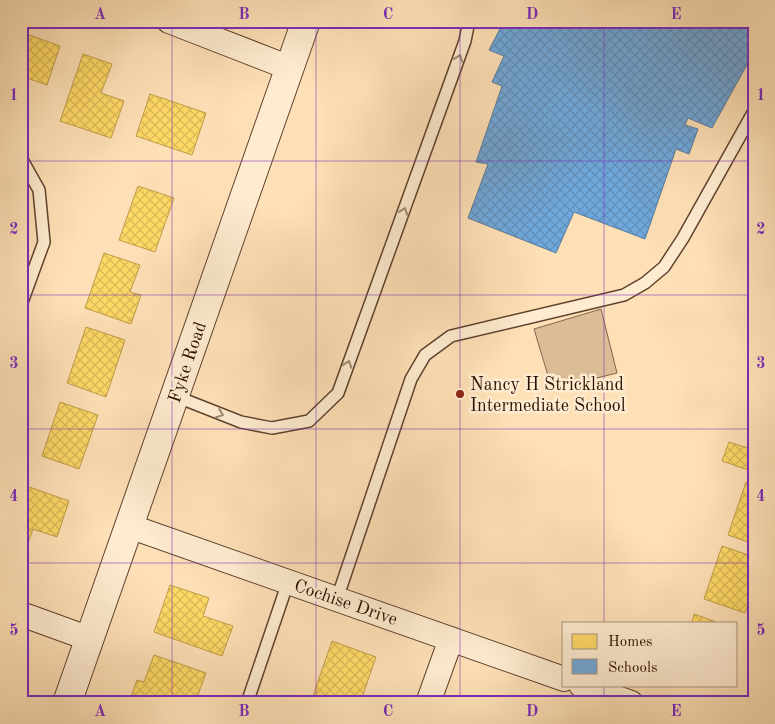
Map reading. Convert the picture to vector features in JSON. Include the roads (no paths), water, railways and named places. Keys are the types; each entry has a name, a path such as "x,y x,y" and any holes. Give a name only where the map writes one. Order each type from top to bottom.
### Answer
{"street":[{"path":"169,21 290,68"},
{"name":"Fyke Road","path":"67,703 306,21"},
{"name":"Cochise Drive","path":"129,526 562,678"},
{"path":"21,614 90,639"},
{"path":"428,703 451,639"},
{"path":"593,693 631,703"}],"lane":[{"path":"175,396 240,422 272,428 308,421 338,393 465,40 469,21"},
{"path":"338,599 411,379 425,355 451,336 624,295 645,283 664,267 683,238 754,111"},
{"path":"21,158 40,190 44,242 21,305"},
{"path":"247,703 288,582"}],"place":[{"name":"Nancy H Strickland Intermediate School","path":"460,394"}]}
